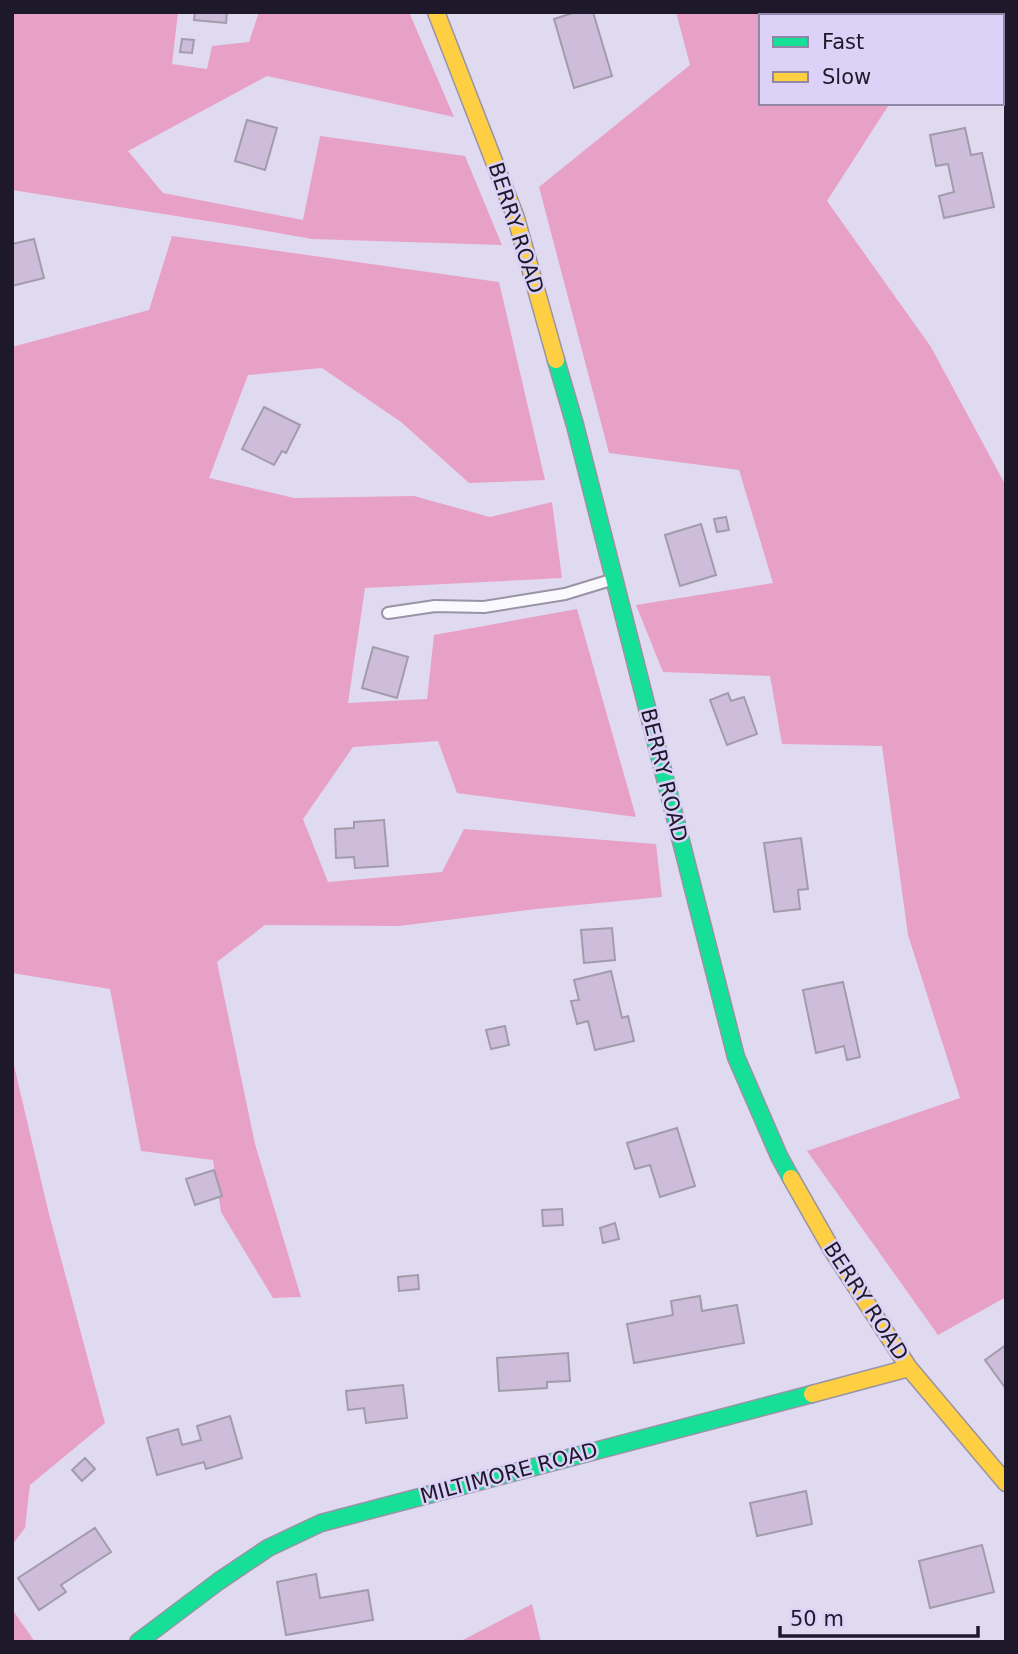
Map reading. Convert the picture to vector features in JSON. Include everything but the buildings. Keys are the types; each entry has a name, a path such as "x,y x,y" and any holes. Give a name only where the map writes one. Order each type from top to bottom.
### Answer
{"street":[{"name":"BERRY ROAD","path":"436,12 516,218 575,425 736,1057 779,1156 832,1251 909,1368 1006,1483"},
{"name":"MILTIMORE ROAD","path":"138,1642 268,1548 321,1523 909,1368"}],"lane":[{"path":"388,613 435,606 484,607 565,594 614,580"}],"shaded area":[{"path":"12,12 178,12 172,64 207,69 212,46 249,42 259,12 409,12 454,117 267,76 128,151 163,193 303,220 320,136 465,156 502,245 312,239 12,190"},
{"path":"676,12 880,12 759,14 759,105 889,105 827,201 931,347 1006,486 1006,1297 938,1335 807,1151 960,1098 908,935 882,746 782,744 770,676 663,672 636,605 773,583 739,470 609,453 539,187 690,65"},
{"path":"172,236 499,282 545,480 469,483 401,422 322,368 248,375 209,478 294,498 414,496 490,517 552,502 562,578 365,588 348,703 427,699 434,635 577,609 636,817 457,793 438,741 353,747 303,819 328,882 442,872 464,829 656,844 662,897 399,926 265,925 217,962 255,1144 301,1297 273,1298 221,1212 213,1160 141,1151 110,989 12,973 12,347 149,310"},
{"path":"12,1057 48,1210 105,1423 30,1485 25,1528 12,1545"},
{"path":"532,1604 541,1642 459,1642"},
{"path":"12,1609 35,1642 12,1642"}],"traffic: fast":[{"path":"556,360 575,425 736,1057 791,1178"},
{"path":"138,1642 268,1548 321,1523 812,1394"}],"traffic: slow":[{"path":"436,12 516,218 556,360"},
{"path":"791,1178 832,1250 909,1368 1006,1483"},
{"path":"812,1394 909,1368"}]}
